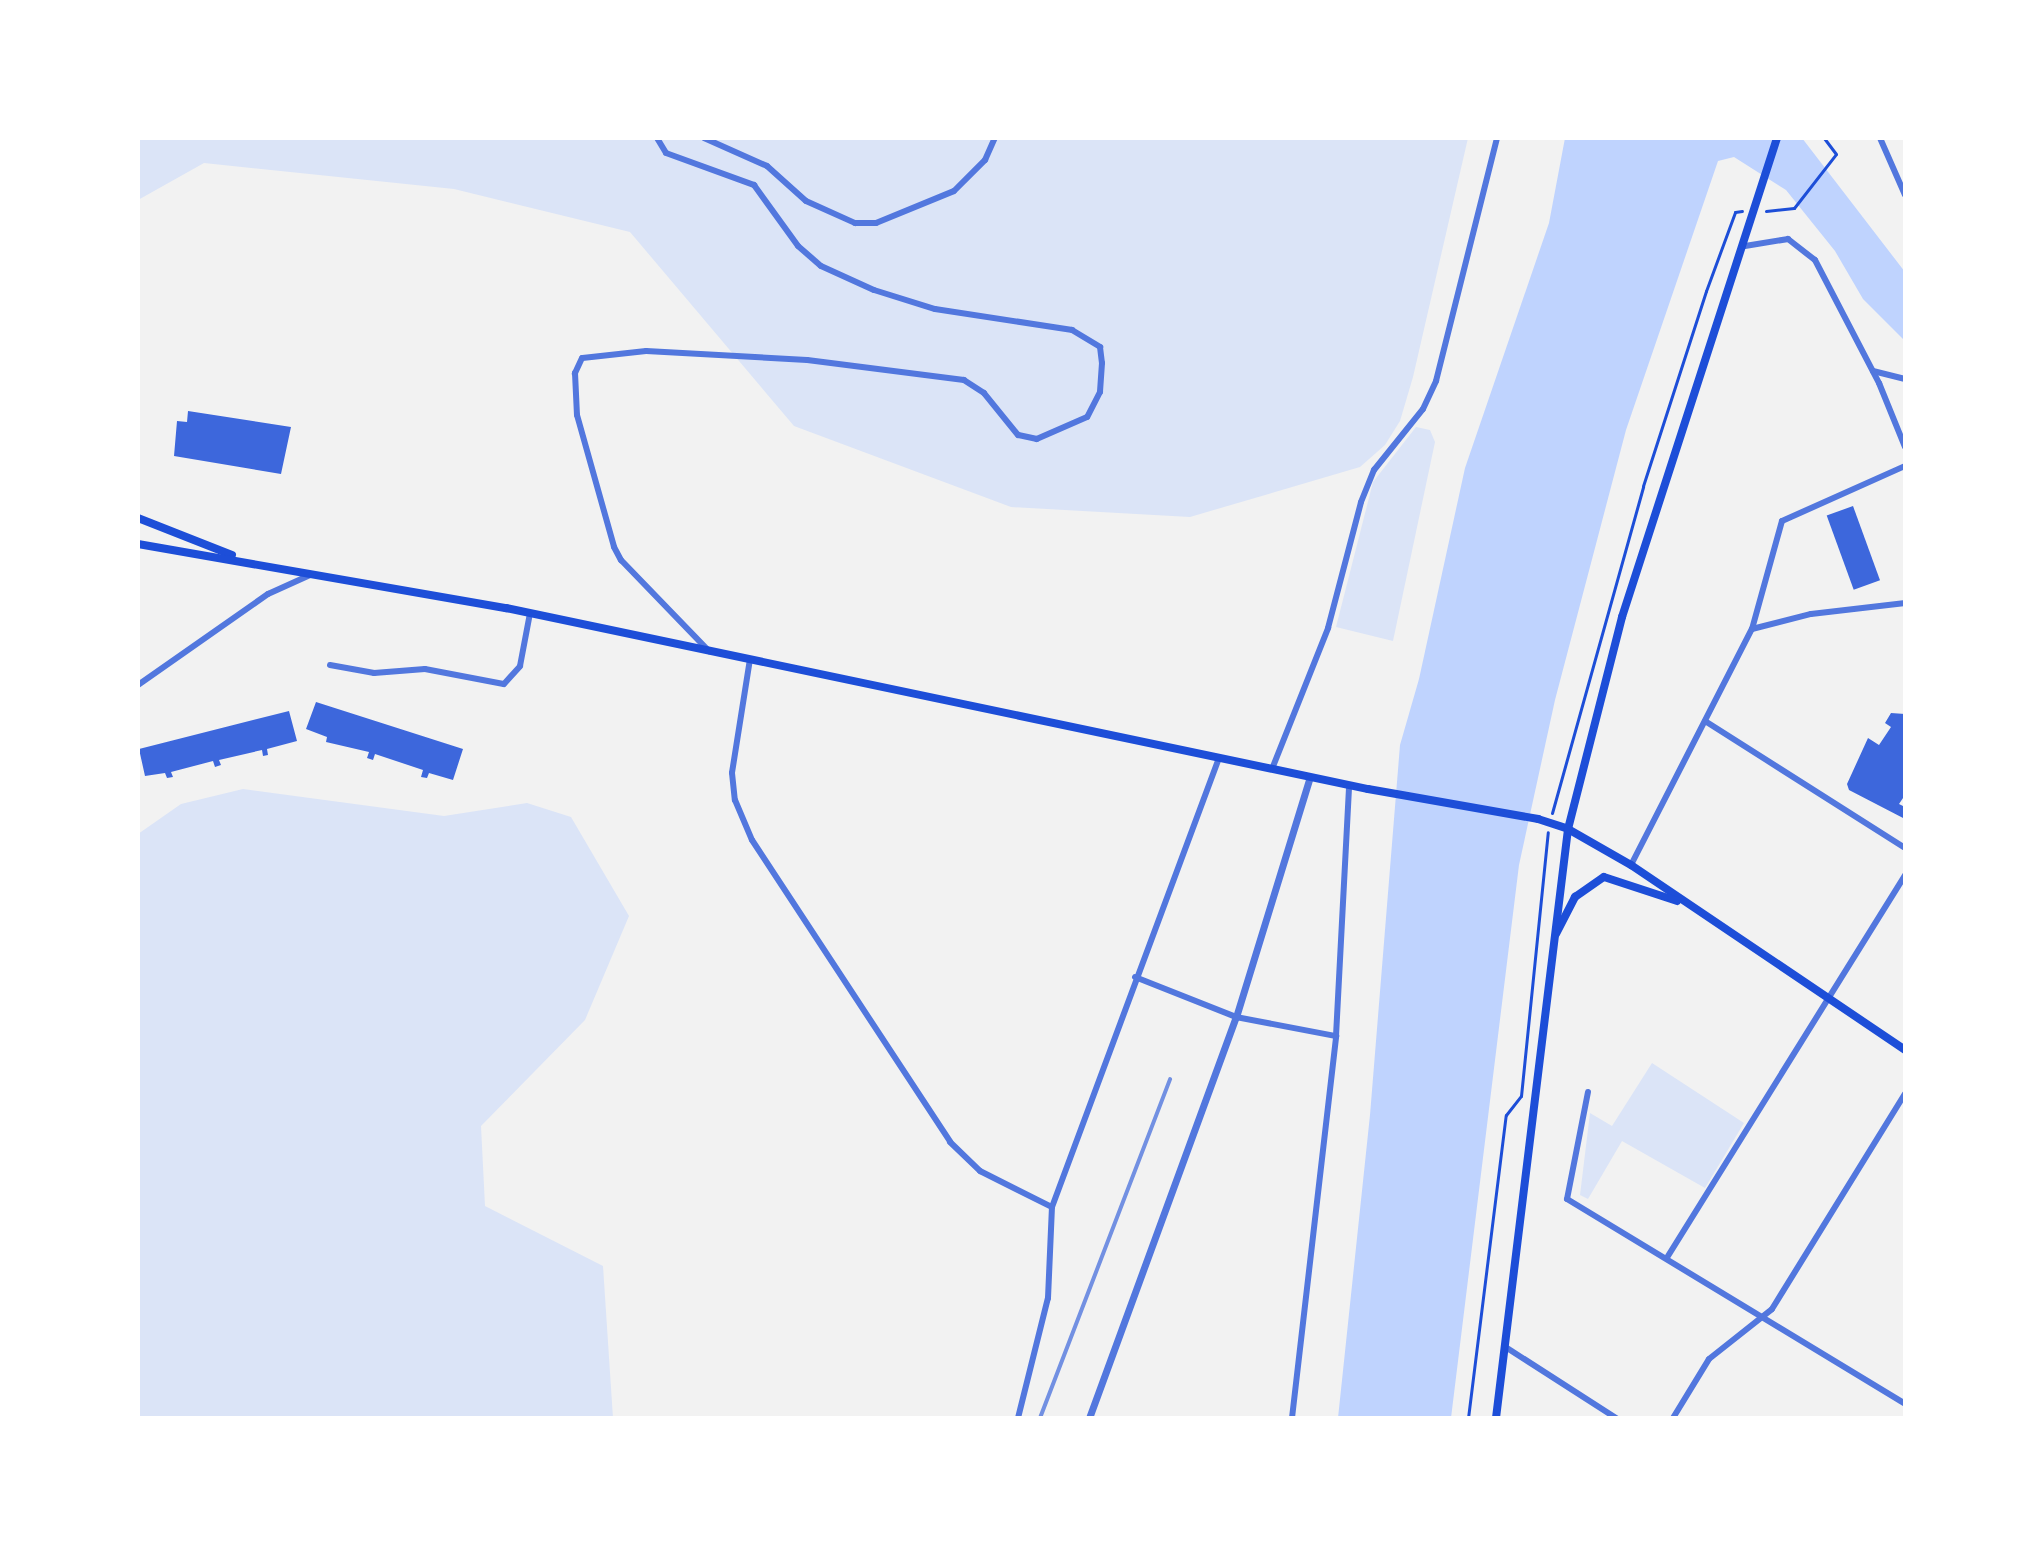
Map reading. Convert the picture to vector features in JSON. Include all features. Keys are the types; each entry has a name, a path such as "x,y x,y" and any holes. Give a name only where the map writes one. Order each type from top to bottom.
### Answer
{"main road":[{"path":"1496,1418 1507,1348 1552,942 1568,829 1601,693 1665,476 1745,246 1777,138"},
{"path":"138,518 248,561"},
{"path":"138,544 315,572 530,613 1349,786 1538,819 1568,829 1631,865 1905,1050"},
{"path":"1552,942 1575,897 1604,877 1689,905"}],"street":[{"path":"657,138 666,153 754,185 798,246 821,266 874,290 935,309 1072,330 1100,347 1102,363 1100,392 1087,417 1037,439 1018,435 984,393 964,380 807,360 660,351 582,358 575,373 577,415 614,547 621,560 709,651"},
{"path":"704,138 767,166 806,201 855,223 876,223 954,191 985,160 995,138"},
{"path":"1272,769 1328,628 1361,502 1374,470 1423,409 1436,381 1497,138"},
{"path":"1880,138 1905,195"},
{"path":"1745,246 1788,239 1815,260 1873,371 1905,447"},
{"path":"1873,371 1905,379"},
{"path":"1631,865 1752,629 1782,521 1905,466"},
{"path":"138,685 268,594 315,572"},
{"path":"1752,629 1811,614 1905,603"},
{"path":"330,665 374,673 425,669 504,684 520,666 530,613"},
{"path":"750,659 732,773 735,800 752,840 950,1142 980,1171 1052,1207"},
{"path":"1705,721 1905,848"},
{"path":"1018,1418 1048,1298 1052,1207 1219,758"},
{"path":"1089,1418 1236,1017 1310,777"},
{"path":"1292,1418 1336,1036 1349,786"},
{"path":"1668,1256 1905,875"},
{"path":"1135,977 1236,1017 1336,1036"},
{"path":"1588,1092 1567,1199 1668,1256 1905,1404"},
{"path":"1673,1418 1709,1359 1765,1315 1905,1094"},
{"path":"1507,1348 1616,1418"}],"path":[{"path":"1781,210 1794,208 1836,154 1824,138"},
{"path":"1468,1418 1506,1115 1521,1096"}],"shaded area":[{"path":"138,138 1468,138 1413,377 1400,421 1385,445 1360,467 1190,517 1011,507 794,426 630,232 454,189 204,163 138,200"},
{"path":"1416,427 1430,430 1435,442 1393,641 1336,627 1373,482"},
{"path":"243,789 444,816 527,803 571,817 629,916 585,1020 481,1126 485,1206 603,1266 613,1418 138,1418 138,834 181,804"},
{"path":"1652,1063 1744,1123 1705,1188 1622,1141 1588,1199 1580,1195 1590,1113 1612,1126"}],"water":[{"path":"1565,138 1802,138 1905,272 1905,341 1863,299 1835,251 1786,190 1734,157 1718,161 1626,430 1555,700 1519,865 1451,1418 1338,1418 1370,1115 1400,745 1419,679 1465,468 1549,223"}],"building":[{"path":"188,411 291,427 281,474 174,456 177,421 187,422"},
{"path":"1853,506 1880,580 1854,590 1827,516"},
{"path":"316,702 463,749 453,780 429,773 427,778 421,777 423,770 375,754 373,760 367,758 369,752 326,742 327,737 306,729"},
{"path":"289,711 297,741 267,749 268,755 263,756 262,750 219,760 221,765 215,767 213,761 171,772 173,777 167,778 165,773 145,776 139,749"},
{"path":"1891,713 1905,714 1905,795 1899,804 1905,807 1905,819 1849,790 1847,784 1868,738 1879,745 1891,727 1885,723"}],"railway":[{"path":"1040,1418 1170,1079"}]}
